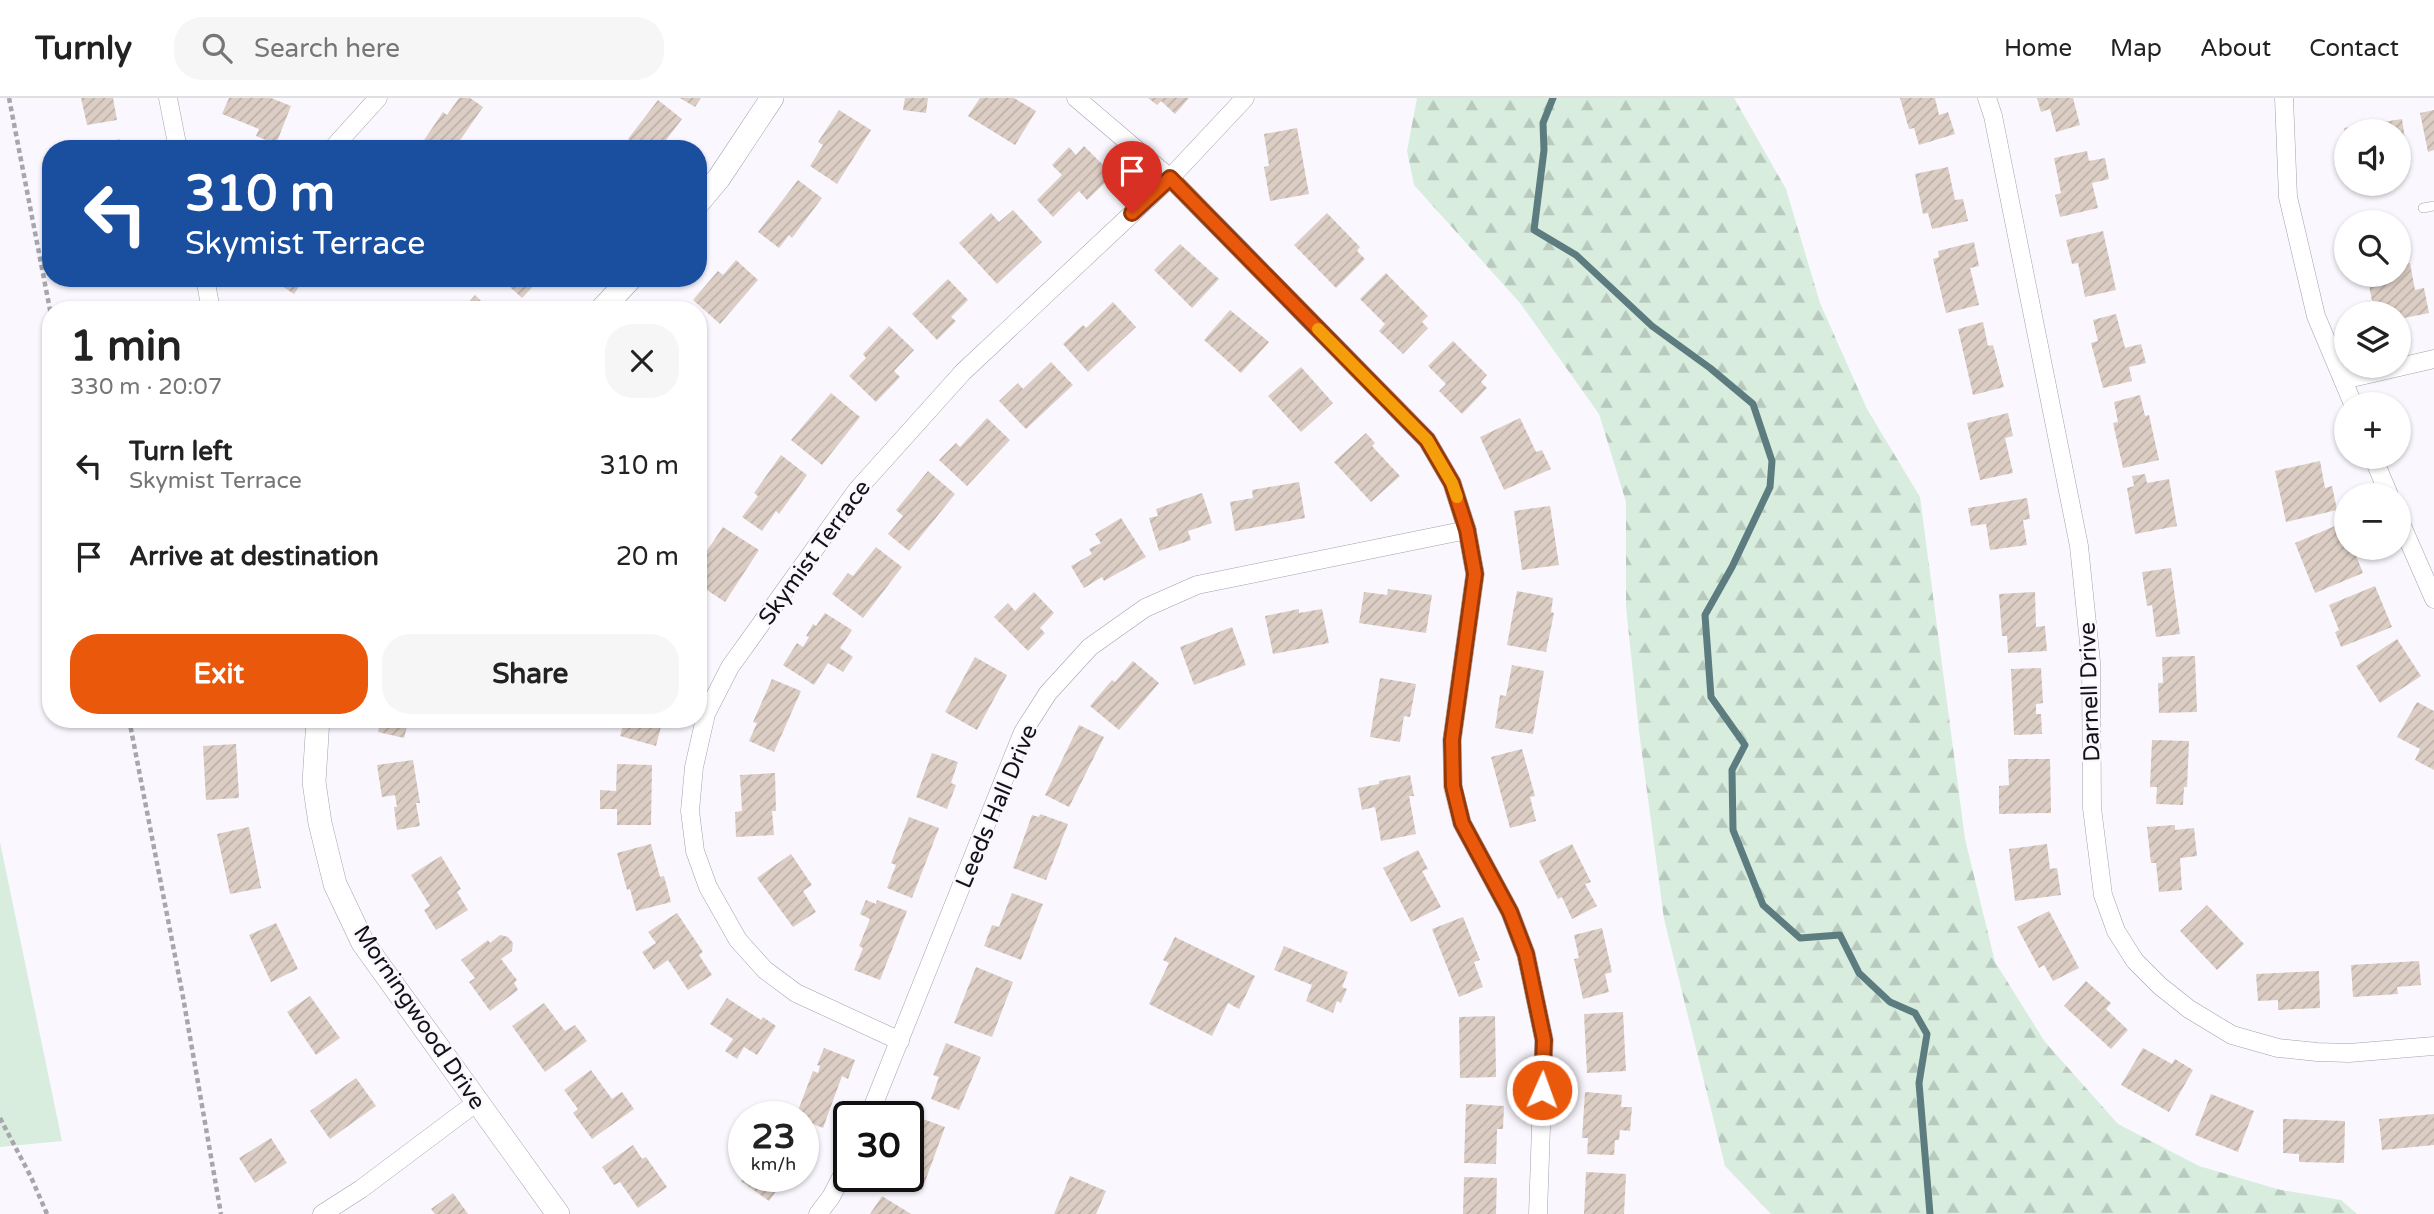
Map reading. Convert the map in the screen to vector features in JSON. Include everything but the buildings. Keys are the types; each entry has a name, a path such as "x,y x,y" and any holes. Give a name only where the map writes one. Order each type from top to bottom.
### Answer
{"street":[{"path":"168,98 176,140"},
{"path":"339,140 378,98"},
{"path":"707,192 772,98"},
{"path":"1076,98 1170,178 1427,440 1452,483 1467,530 1475,574 1452,740 1453,786 1462,823 1510,912 1526,954 1544,1040 1538,1214"},
{"name":"Skymist Terrace","path":"707,712 730,667 857,490 962,372 1170,178 1245,98"},
{"name":"Darnell Drive","path":"1987,98 1993,116 2079,546 2091,663 2092,808 2103,895 2116,931 2135,961 2160,986 2189,1009 2232,1035 2278,1048 2317,1052 2349,1053 2434,1046"},
{"path":"2284,98 2288,197 2316,316 2348,392"},
{"path":"609,301 623,287"},
{"path":"2343,380 2434,359"},
{"name":"Leeds Hall Drive","path":"875,1101 1023,732 1048,693 1090,647 1145,608 1197,585 1467,530"},
{"path":"2411,546 2434,599"},
{"name":"Morningwood Drive","path":"317,728 314,782 320,823 335,884 363,943 558,1214"},
{"name":"Skymist Terrace","path":"703,728 694,766 690,811 695,851 708,887 738,940 765,970 796,993 900,1041"},
{"path":"322,1214 361,1189 477,1102"},
{"path":"818,1214 834,1192"}],"lane":[{"path":"2423,208 2434,206"}],"path":[{"path":"9,98 42,269"},
{"path":"131,728 183,997 221,1214"},
{"path":"0,1118 47,1214"}],"green space":[{"path":"1417,98 1734,98 1786,189 1820,303 1867,409 1920,497 1965,839 1995,962 2045,1042 2118,1124 2199,1166 2281,1190 2341,1200 2357,1214 1771,1214 1725,1166 1664,919 1626,607 1626,502 1599,414 1520,303 1414,185 1407,151"},
{"path":"0,842 62,1141 0,1147"}],"waterway":[{"path":"1553,98 1543,123 1544,150 1534,230 1576,255 1652,326 1710,368 1753,404 1772,461 1770,487 1732,567 1705,615 1711,697 1745,745 1732,770 1733,830 1763,905 1800,938 1840,935 1859,973 1890,1002 1915,1013 1927,1034 1919,1083 1930,1214"}],"slow traffic":[{"path":"1318,329 1427,440 1457,497"}],"route":[{"path":"1132,213 1170,178 1427,440 1452,483 1467,530 1475,574 1452,740 1453,786 1462,823 1510,912 1526,954 1544,1040 1542,1090"}]}
